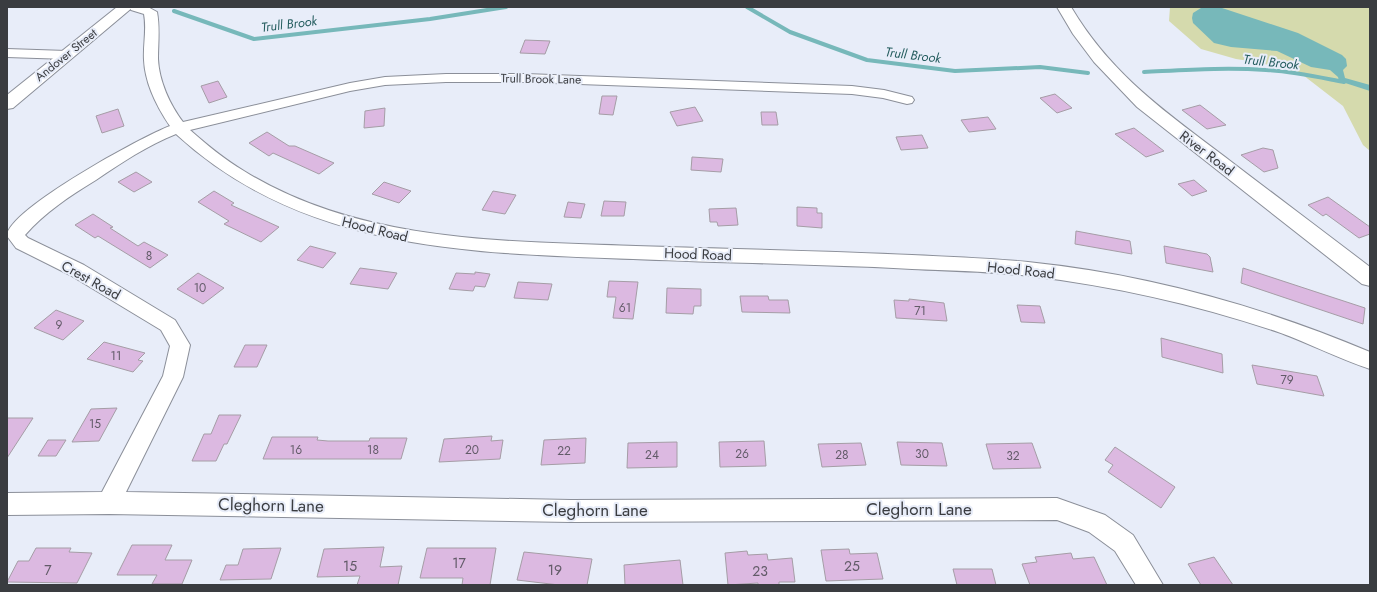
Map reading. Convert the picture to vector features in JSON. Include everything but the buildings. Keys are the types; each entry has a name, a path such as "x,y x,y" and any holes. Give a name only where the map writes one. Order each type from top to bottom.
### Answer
{"main road":[{"name":"Andover Street","path":"7,104 126,7"},
{"name":"River Road","path":"1064,7 1085,40 1112,72 1143,104 1370,278"}],"street":[{"name":"Hood Road","path":"136,7 150,12 153,23 151,62 154,82 179,128 216,161 251,185 324,216 413,238 514,247 716,256 832,258 1027,269 1146,287 1253,315 1370,360"},
{"path":"7,53 67,55"},
{"name":"Trull Brook Lane","path":"179,128 350,87 385,81 416,78 525,78 837,89 884,94 907,100"},
{"name":"Crest Road","path":"109,503 173,377 180,345 168,325 77,270 22,243 15,235 30,218 54,199 146,142 179,128"},
{"name":"Cleghorn Lane","path":"7,504 109,503 571,511 1057,509 1097,523 1124,543 1150,585"}],"shaded area":[{"path":"1170,7 1370,7 1370,151 1363,145 1343,106 1299,72 1236,59 1201,49 1169,21"},
{"path":"1219,7 1298,33 1342,55 1346,59 1347,66 1343,70 1345,78 1370,85 1370,91 1339,81 1338,77 1330,70 1311,67 1277,51 1231,47 1214,43 1193,23 1192,18 1193,13 1201,8"}],"waterway":[{"name":"Trull Brook","path":"174,11 254,39 430,19 506,7"},
{"name":"Trull Brook","path":"747,7 790,32 867,60 955,71 1040,67 1088,73"},
{"name":"Trull Brook","path":"1144,72 1205,69 1251,69 1295,73 1344,82"}]}
